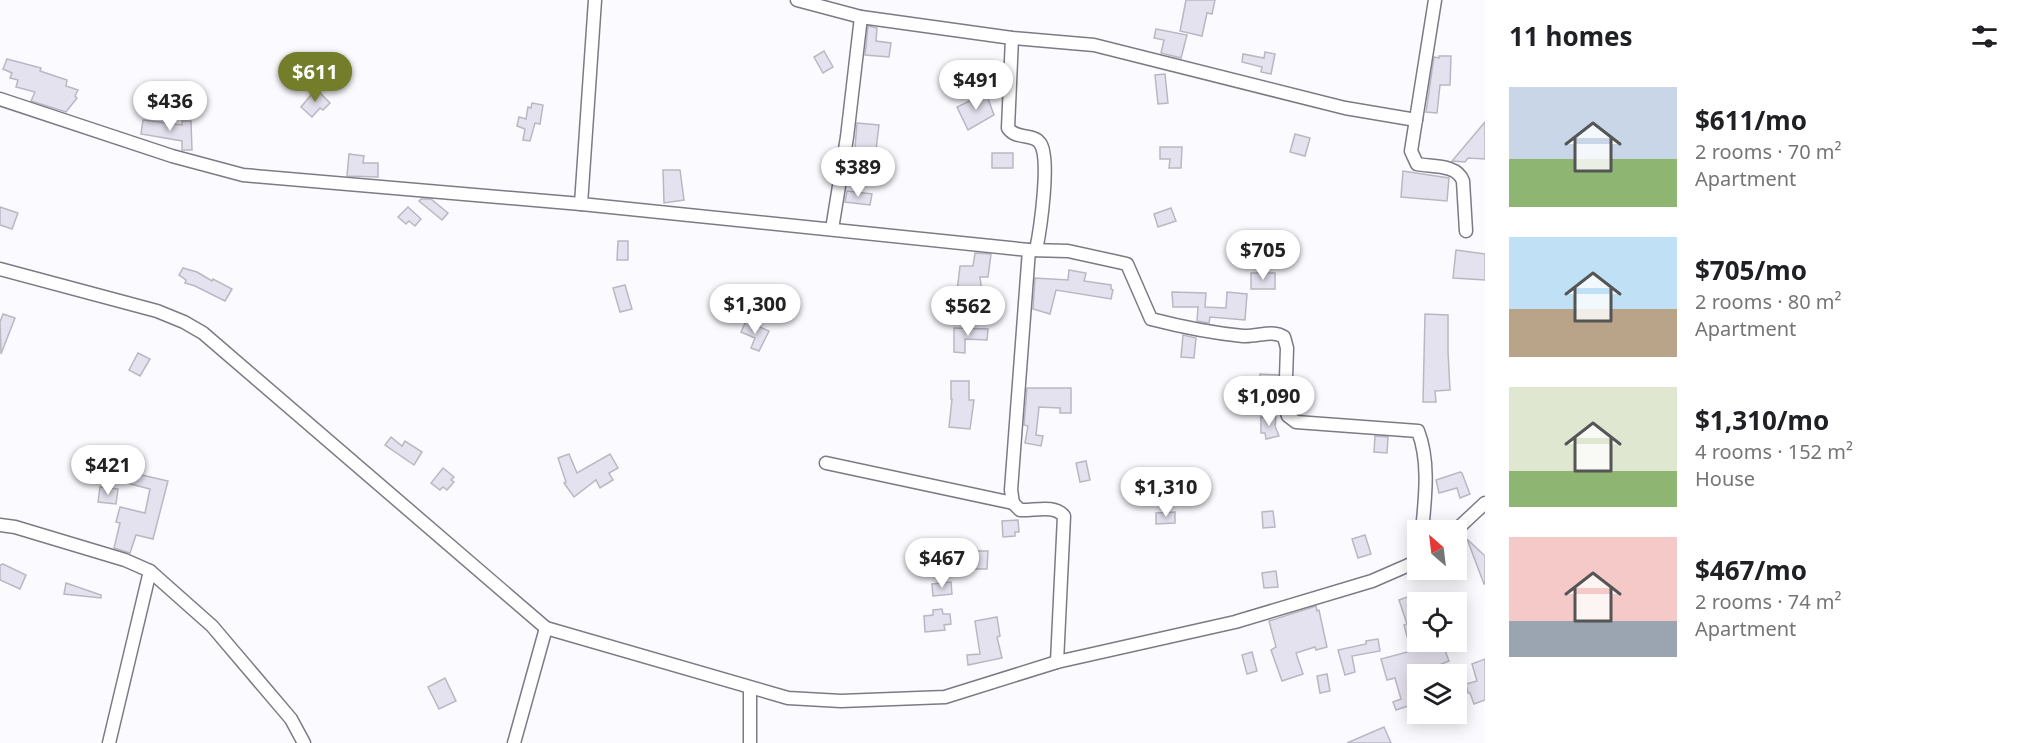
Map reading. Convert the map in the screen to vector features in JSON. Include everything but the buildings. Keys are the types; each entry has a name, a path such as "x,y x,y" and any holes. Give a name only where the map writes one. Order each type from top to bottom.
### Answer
{"street":[{"path":"581,204 595,0"},
{"path":"797,0 861,16 1012,38 1094,45 1345,108 1416,120"},
{"path":"1435,0 1411,151 1417,164 1458,172 1462,178 1466,231"},
{"path":"832,229 847,137 861,16"},
{"path":"1012,38 1008,128 1017,135 1034,138 1040,143 1043,154 1043,197 1032,250 1011,490 1013,503"},
{"path":"0,99 172,156 243,175 581,204 1032,250 1068,251 1127,264 1151,319 1221,335 1245,336 1277,333 1284,337 1287,348 1285,408 1288,416 1296,422 1418,431 1425,448 1423,520"},
{"path":"0,269 157,311 203,333 546,628 788,698 841,701 945,697 1056,662 1235,622 1372,581 1407,566"},
{"path":"826,463 1013,503 1020,510 1059,510 1064,516 1056,662"},
{"path":"1467,520 1485,503"},
{"path":"0,525 15,527 125,560 150,571 212,626 291,719 304,743"},
{"path":"109,743 150,571"},
{"path":"514,743 546,628"},
{"path":"750,688 750,743"}]}
